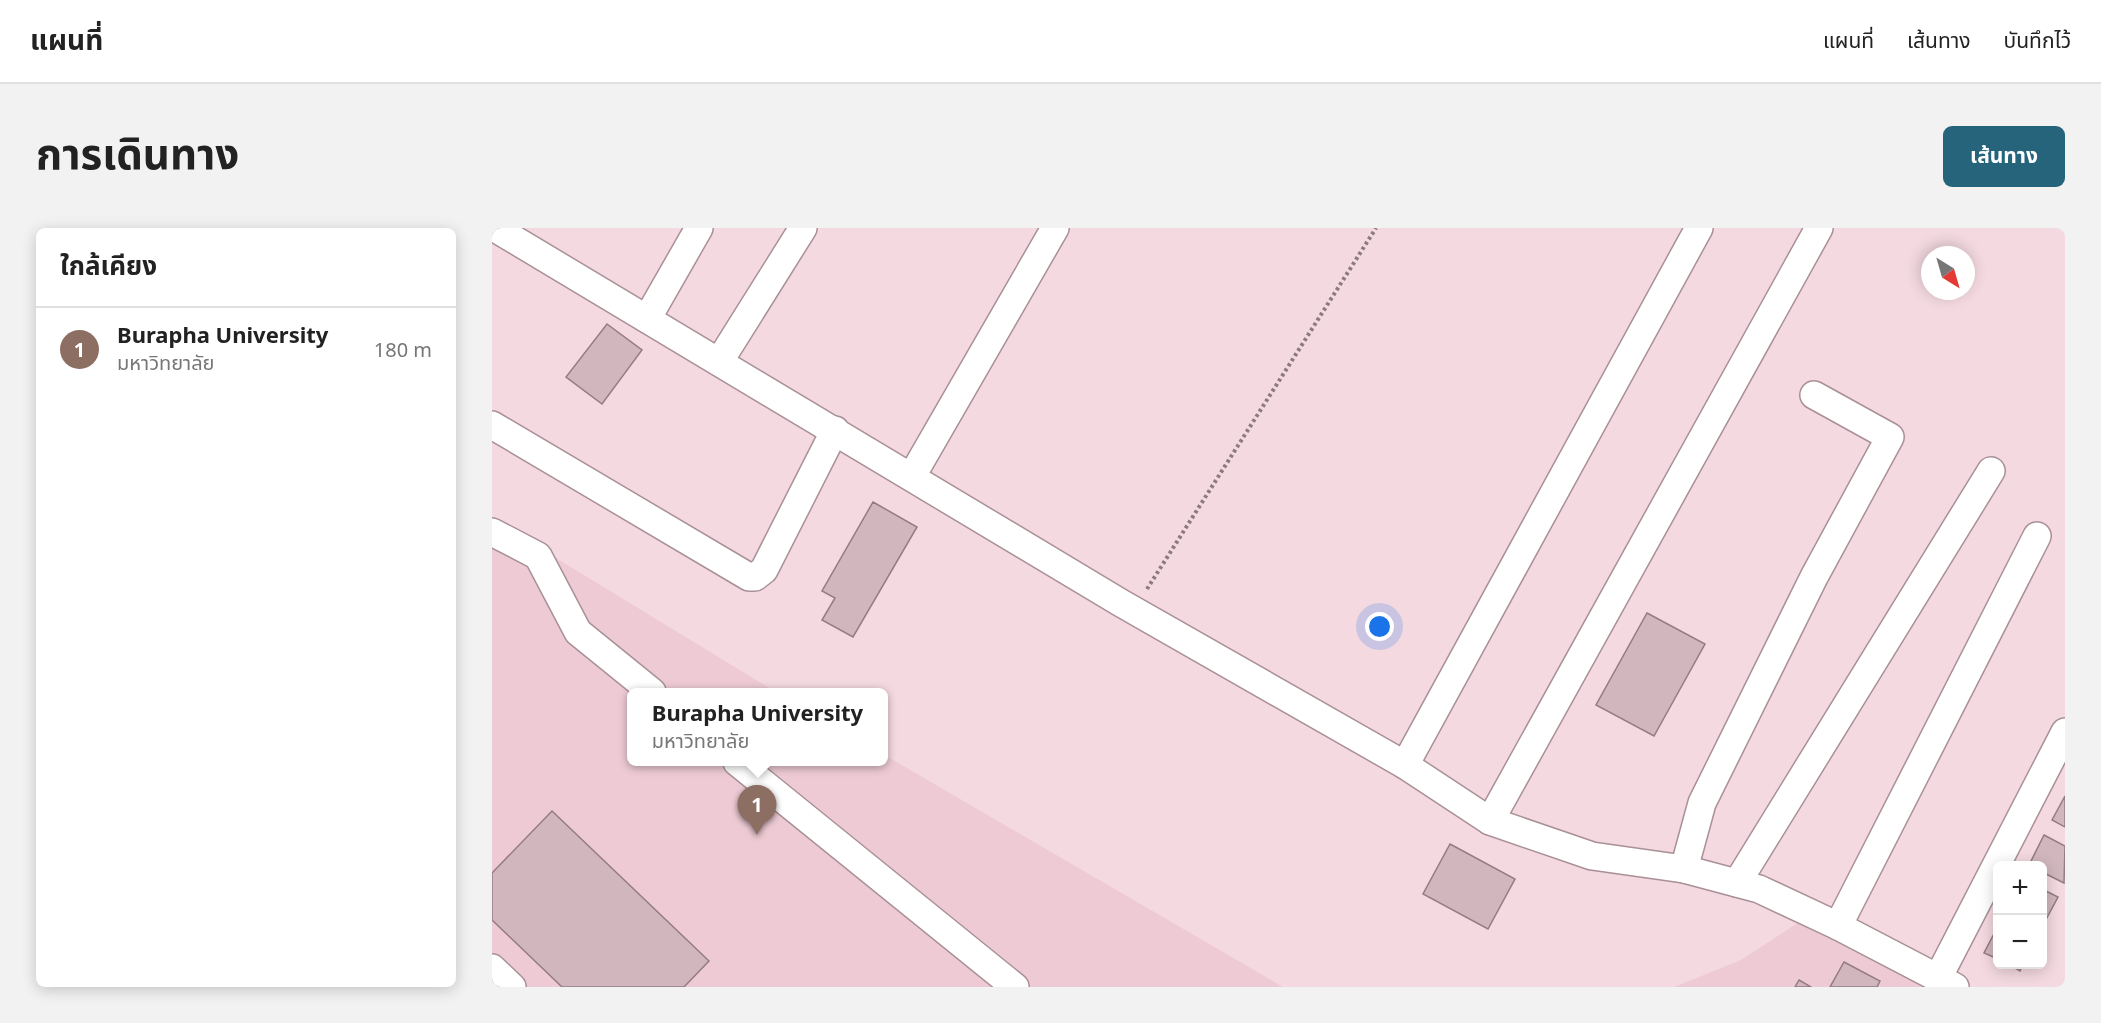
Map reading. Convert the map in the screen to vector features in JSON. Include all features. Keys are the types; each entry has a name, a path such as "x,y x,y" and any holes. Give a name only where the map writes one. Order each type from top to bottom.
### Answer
{"street":[{"path":"495,228 1133,610 1405,765 1490,821 1592,856 1684,868 1759,889 1838,926 1946,982 2065,732"},
{"path":"648,319 699,228"},
{"path":"719,362 803,228"},
{"path":"912,476 1055,228"},
{"path":"1405,765 1699,228"},
{"path":"1490,821 1818,228"},
{"path":"1684,868 1702,803 1814,577 1890,437 1814,395"},
{"path":"492,425 749,577 755,577 764,570 835,430"},
{"path":"1737,883 1991,471"},
{"path":"492,532 538,556 578,632 646,688"},
{"path":"1838,926 2037,537"},
{"path":"742,766 1015,987"},
{"path":"492,968 512,987"}],"path":[{"path":"1133,610 1376,228"}],"shaded area":[{"path":"492,519 769,688 627,688 627,766 888,766 888,757 1283,987 492,987"},
{"path":"1813,913 1955,987 1674,987 1741,960"}],"building":[{"path":"607,324 642,350 602,404 566,377"},
{"path":"873,502 917,527 853,637 822,620 835,598 822,591"},
{"path":"1647,613 1705,644 1654,736 1596,705"},
{"path":"2065,796 2065,827 2052,820"},
{"path":"552,811 709,961 684,987 562,987 492,920 492,873"},
{"path":"2044,835 2065,846 2064,883 2047,874 2047,861 2031,861"},
{"path":"1450,844 1515,879 1488,929 1423,894"},
{"path":"2047,892 2058,897 2047,918"},
{"path":"1993,936 1993,957 1984,953"},
{"path":"1844,962 1880,981 1877,987 1830,987"},
{"path":"1799,980 1811,987 1795,987"}],"place":[{"name":"Burapha University","path":"757,835"}]}
